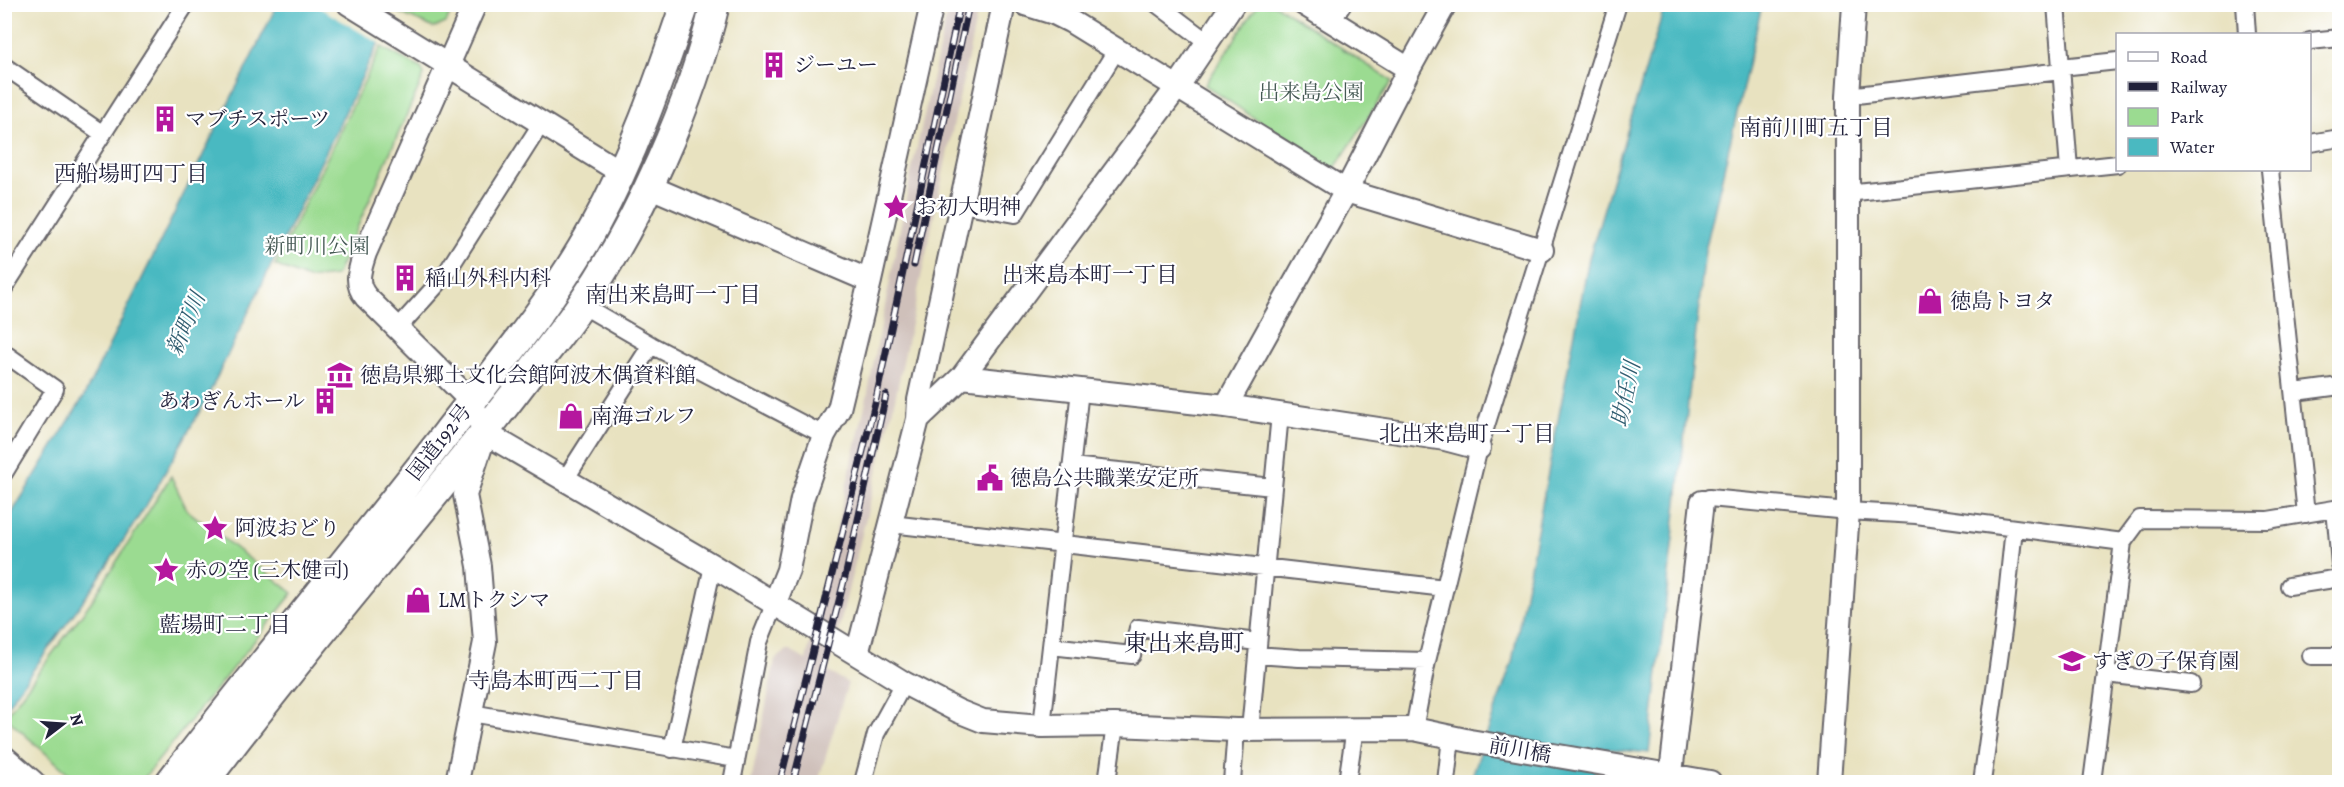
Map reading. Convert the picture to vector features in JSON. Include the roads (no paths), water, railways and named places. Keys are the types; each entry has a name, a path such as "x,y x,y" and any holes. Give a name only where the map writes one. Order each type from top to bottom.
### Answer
{"highway":[{"name":"国道192号","path":"170,783 278,643 382,516 561,280 594,228 622,173 647,114 685,4"},
{"name":"国道192号","path":"204,783 285,675 485,433 582,305 648,186 698,64 715,4"}],"street":[{"path":"4,288 186,4"},
{"path":"349,4 622,173"},
{"path":"457,783 485,642 479,566 465,495 485,433 471,401 397,329 360,289 358,280 365,253 475,4"},
{"path":"732,783 759,642 788,570 802,499 824,435 839,409 932,4"},
{"path":"857,654 918,419 919,400 1004,4"},
{"path":"1025,4 1054,13 1117,49 1346,191 1542,250"},
{"path":"1157,4 1206,41"},
{"path":"918,419 962,377 1178,86 1206,41 1233,4"},
{"path":"1304,4 1338,13 1408,69"},
{"path":"1226,406 1346,191 1408,69 1445,4"},
{"path":"1414,729 1427,660 1479,448 1618,4"},
{"path":"1831,782 1848,511 1848,96 1854,4"},
{"path":"2056,4 2069,169"},
{"path":"2245,4 2247,33"},
{"path":"2311,41 2340,38"},
{"path":"961,204 1016,214 1117,49"},
{"path":"1848,96 2116,61"},
{"path":"4,66 103,134"},
{"path":"397,329 443,278 541,124"},
{"path":"2311,143 2340,138"},
{"path":"1847,193 2116,164"},
{"path":"2270,171 2306,514"},
{"path":"648,186 870,281"},
{"path":"582,305 651,345 824,435"},
{"path":"566,478 651,345"},
{"path":"4,353 55,389 4,473"},
{"path":"962,377 1226,406 1445,439 1479,448"},
{"path":"2295,392 2340,386"},
{"path":"1042,726 1080,390"},
{"path":"1232,783 1258,648 1280,414"},
{"name":"前川橋","path":"485,433 566,478 904,683 958,711 983,721 1042,726 1115,725 1243,730 1414,729 1606,765 1671,780 1710,783"},
{"path":"1071,466 1273,487"},
{"path":"1671,780 1702,502 1709,498 1916,515 2122,542"},
{"path":"2092,783 2122,542 2140,519 2268,520 2337,509 2340,564"},
{"path":"891,524 1445,588"},
{"path":"1982,783 2004,624 2014,528"},
{"path":"672,749 712,566"},
{"path":"2289,586 2340,578"},
{"path":"1051,646 1132,655 1138,628 1258,648 1299,658 1427,660"},
{"path":"2310,656 2340,656"},
{"path":"2106,674 2191,684"},
{"path":"863,783 876,734 904,683"},
{"path":"471,713 736,759"},
{"path":"1107,783 1115,725"},
{"path":"1347,783 1354,728"},
{"path":"1446,783 1460,739"},
{"path":"4,757 33,783"}],"water":[{"name":"新町川","path":"277,5 397,5 204,404 147,504 93,587 5,709 5,524 83,398"},
{"name":"助任川","path":"1665,5 1762,5 1705,251 1649,753 1599,748 1593,782 1470,782 1512,662 1589,258"}],"railway":[{"path":"780,782 876,399 960,4"},
{"path":"914,265 969,4"},
{"path":"793,782 846,573 886,395"}],"place":[{"name":"ジーユー","path":"774,65"},
{"name":"マブチスポーツ","path":"165,119"},
{"name":"お初大明神","path":"896,207"},
{"name":"稲山外科内科","path":"405,278"},
{"name":"徳島トヨタ","path":"1930,301"},
{"name":"徳島県郷土文化会館阿波木偶資料館","path":"340,375"},
{"name":"あわぎんホール","path":"325,401"},
{"name":"南海ゴルフ","path":"571,416"},
{"name":"徳島公共職業安定所","path":"990,478"},
{"name":"阿波おどり","path":"215,528"},
{"name":"赤の空 (三木健司)","path":"166,570"},
{"name":"LMトクシマ","path":"418,600"},
{"name":"すぎの子保育園","path":"2072,661"}],"district":[{"name":"南前川町五丁目","path":"1816,128"},
{"name":"西船場町四丁目","path":"131,174"},
{"name":"出来島本町一丁目","path":"1090,275"},
{"name":"南出来島町一丁目","path":"673,295"},
{"name":"北出来島町一丁目","path":"1467,434"},
{"name":"藍場町二丁目","path":"225,625"},
{"name":"東出来島町","path":"1184,643"},
{"name":"寺島本町西二丁目","path":"556,681"}],"park label":[{"name":"出来島公園","path":"1311,92"},
{"name":"新町川公園","path":"317,246"}]}
